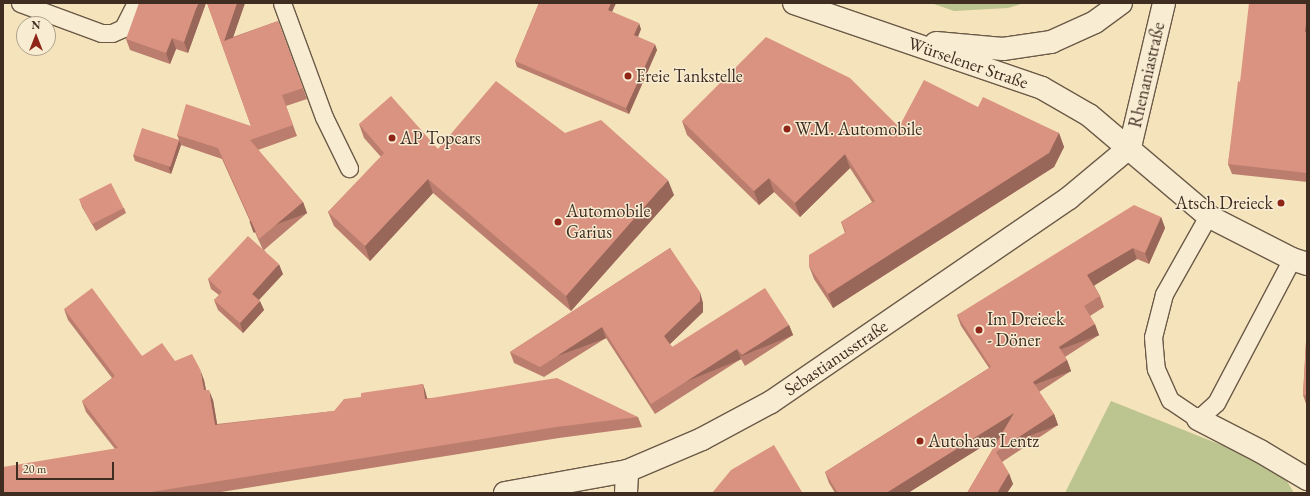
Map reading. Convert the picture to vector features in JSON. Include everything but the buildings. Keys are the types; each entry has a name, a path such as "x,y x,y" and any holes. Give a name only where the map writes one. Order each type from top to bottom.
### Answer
{"main road":[{"name":"Würselener Straße","path":"794,3 1042,88 1089,115 1130,147 1208,216 1300,262"},
{"path":"904,41 1003,49 1029,46 1051,42 1075,33 1121,3"},
{"name":"Rhenaniastraße","path":"1130,147 1164,3"},
{"name":"Sebastianusstraße","path":"505,493 544,488 626,471 702,439 771,402 1069,198 1130,147"},
{"path":"1198,419 1260,451 1307,479"},
{"path":"626,471 626,493"}],"lane":[{"path":"20,3 100,33 112,33 123,28 136,3"},
{"path":"282,3 324,116 349,168"},
{"path":"1208,216 1164,294 1153,337 1156,369 1170,400 1198,419 1216,403 1300,262"}],"green space":[{"path":"931,3 1024,3 1008,8 954,11"},
{"path":"1111,401 1279,468 1294,493 1065,493"}],"place":[{"name":"Freie Tankstelle","path":"628,76"},
{"name":"W.M. Automobile","path":"787,129"},
{"name":"AP Topcars","path":"392,138"},
{"name":"Atsch Dreieck","path":"1281,203"},
{"name":"Automobile Garius","path":"558,222"},
{"name":"Im Dreieck - Döner","path":"979,330"},
{"name":"Autohaus Lentz","path":"920,441"}]}
